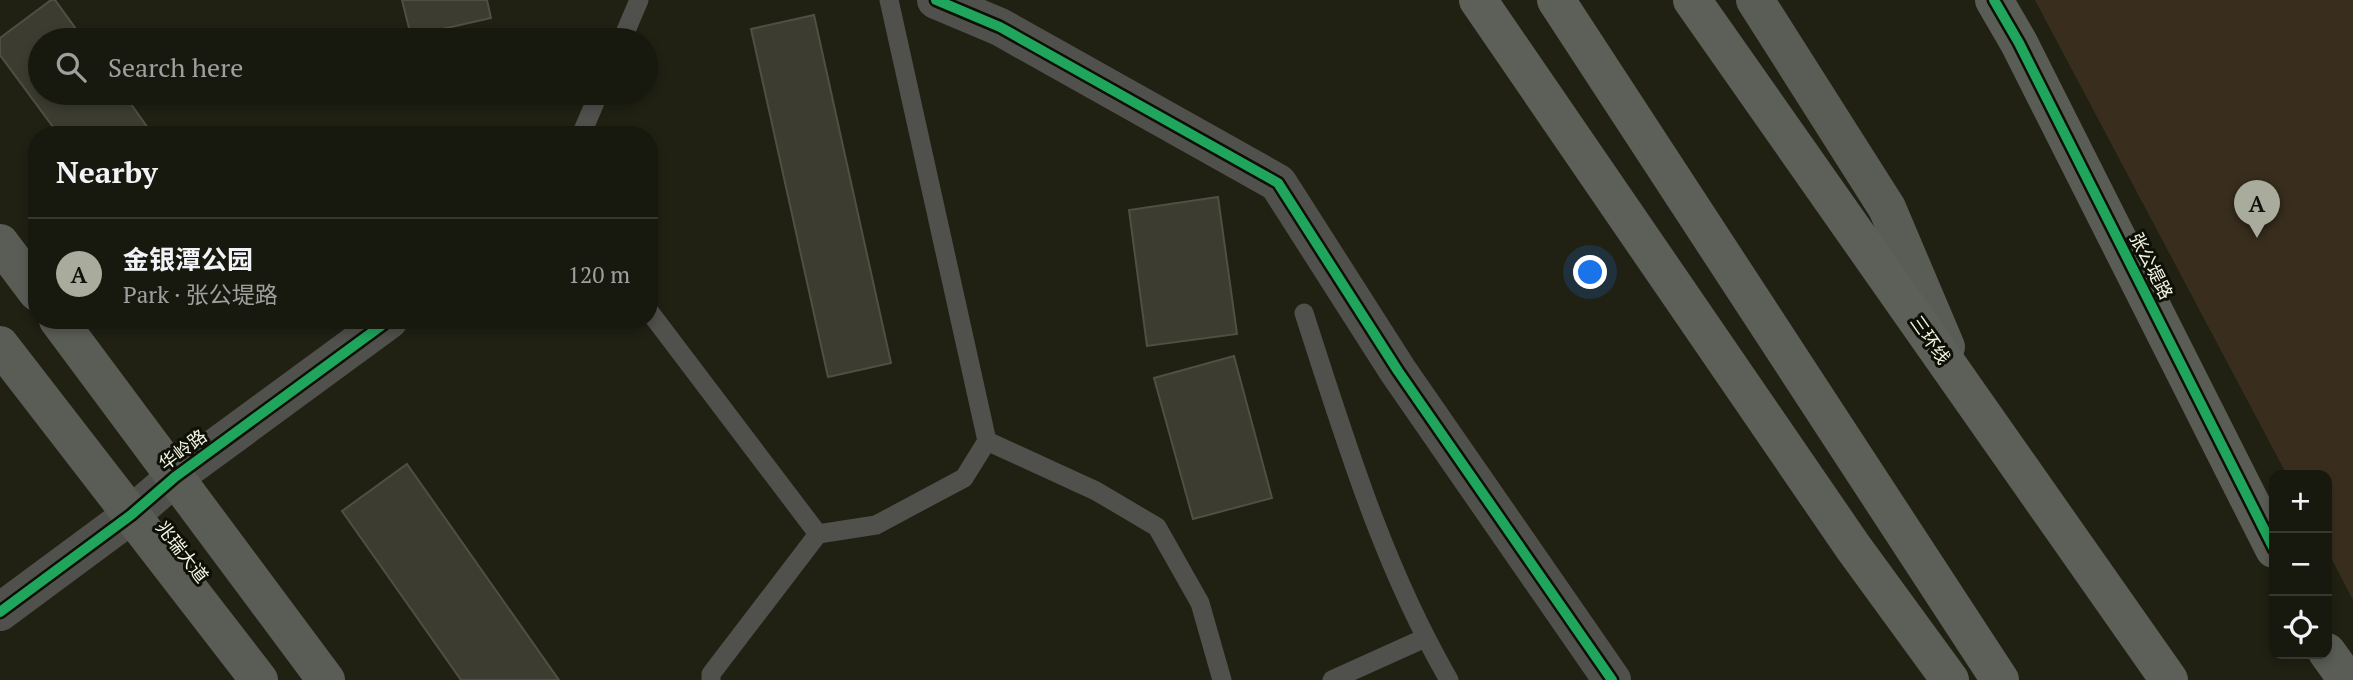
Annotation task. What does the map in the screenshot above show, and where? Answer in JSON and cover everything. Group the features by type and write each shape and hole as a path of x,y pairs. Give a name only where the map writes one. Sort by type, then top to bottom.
{"highway":[{"path":"1466,0 1487,13 1853,548 1950,680"},
{"path":"1556,0 2000,680"},
{"name":"三环线","path":"1692,0 2168,680"}],"street":[{"path":"936,0 1000,27 1278,183 1398,371 1612,680"},
{"path":"1755,0 1887,208 1963,388"},
{"name":"张公堤路","path":"1994,0 2020,43 2269,539"},
{"path":"0,243 28,280"},
{"path":"65,329 326,680"},
{"name":"华岭路","path":"0,612 131,515 175,477 377,329"},
{"name":"兆瑞大道","path":"0,345 259,680"},
{"path":"2332,659 2347,680"}],"lane":[{"path":"627,28 639,0"},
{"path":"711,680 711,674 818,534 876,525 964,478 987,441 889,0"},
{"path":"585,126 594,105"},
{"path":"1304,313 1370,514 1425,638 1449,680"},
{"path":"658,322 818,534"},
{"path":"987,441 1096,491 1157,527 1200,603 1222,680"},
{"path":"1332,680 1425,638"}],"shaded area":[{"path":"2035,0 2353,0 2353,600 2332,560 2332,470 2284,470"}],"building":[{"path":"51,0 55,0 75,28 28,28 28,93 0,55 0,38"},
{"path":"402,0 487,0 491,18 447,28 409,28"},
{"path":"814,15 891,363 828,377 751,29"},
{"path":"37,105 132,105 147,126 52,126"},
{"path":"1218,197 1237,334 1147,346 1129,210"},
{"path":"1234,356 1272,498 1193,519 1154,378"},
{"path":"407,464 559,680 461,680 342,511"}],"cycle path":[{"path":"936,0 1000,27 1278,183 1398,371 1612,680"},
{"path":"1994,0 2019,43 2269,539"},
{"path":"0,612 131,515 175,477 377,329"}],"place":[{"name":"金银潭公园","path":"2257,238"}]}
